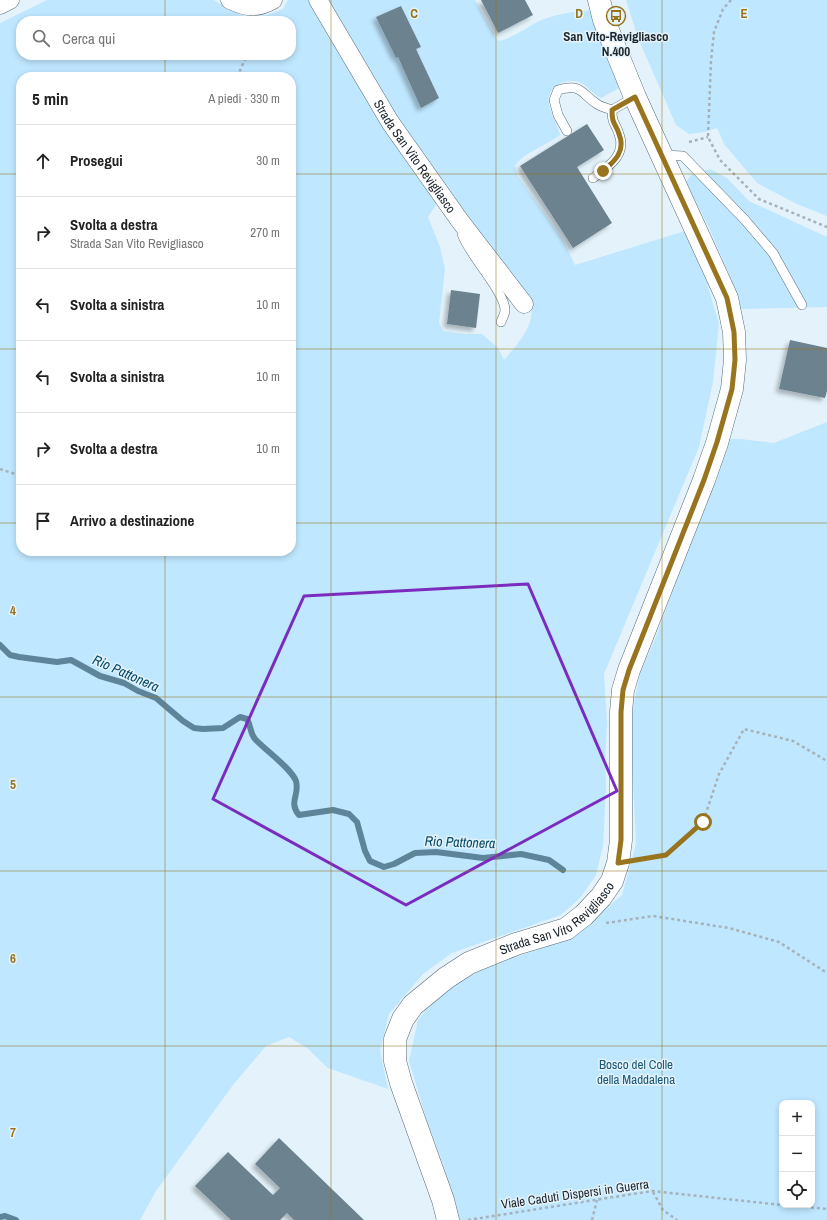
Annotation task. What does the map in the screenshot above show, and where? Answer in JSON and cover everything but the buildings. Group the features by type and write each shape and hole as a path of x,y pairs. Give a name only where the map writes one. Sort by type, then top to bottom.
{"street":[{"path":"0,5 10,0"},
{"path":"230,0 250,7 263,5 273,0"},
{"name":"Strada San Vito Revigliasco","path":"318,0 390,122 460,221 524,304"},
{"name":"Strada San Vito Revigliasco","path":"448,1220 443,1200 401,1083 395,1061 395,1039 403,1019 413,1005 446,978 469,963 516,944 566,929 601,898 612,881 618,863 621,840 621,712 623,690 629,670 704,480 717,442 732,389 735,360 734,332 727,298 635,97 604,20 599,0"}],"lane":[{"path":"566,131 558,115 554,100 558,90 568,86 576,87 597,105 612,110 635,97"},
{"path":"593,178 616,159 622,149 620,134 612,120 612,110"},
{"path":"662,155 683,156 746,220 773,253 802,305"},
{"path":"460,221 462,236 501,297 505,311 501,322"}],"path":[{"path":"730,0 723,9 714,32 711,61 708,137 720,160 759,199 827,227"},
{"path":"239,72 245,60"},
{"path":"0,469 16,474"},
{"path":"618,863 666,855 703,822 719,774 744,729 793,741 827,761"},
{"path":"606,923 653,916 729,928 779,942 827,973"},
{"path":"652,1191 662,1210 677,1220"},
{"name":"Viale Caduti Dispersi in Guerra","path":"466,1220 652,1191 779,1204"},
{"path":"592,1220 597,1200"},
{"path":"815,1208 827,1209"}],"highlighted area":[{"path":"528,584 617,791 406,905 213,799 304,596"}],"green space":[{"path":"47,0 213,0 240,15 246,16 16,16 16,60 296,60 296,16 260,16 283,9 288,0 313,0 436,198 436,205 428,217 440,247 445,269 439,323 443,331 464,334 482,334 498,348 504,360 526,332 529,324 531,307 527,295 508,274 383,102 325,0 475,0 498,41 514,36 537,22 550,17 591,10 597,34 621,87 601,98 595,95 585,85 577,81 563,82 554,88 550,94 549,100 552,114 560,135 519,161 515,166 517,175 562,238 575,265 685,231 706,280 719,324 713,382 699,447 604,674 607,723 605,760 606,787 603,846 596,875 581,897 561,915 452,953 423,974 389,1014 380,1050 388,1089 328,1068 307,1048 289,1037 266,1046 233,1085 156,1191 140,1220 0,1220 0,23"},
{"path":"626,0 827,0 827,216 797,204 757,183 724,144 717,128 689,134 676,125 638,38"},
{"path":"710,169 727,178 749,201 827,237 827,307 741,309 738,295 710,230 686,182 692,174"},
{"name":"Bosco del Colle della Maddalena","path":"827,422 827,1220 459,1220 444,1167 426,1118 409,1061 418,1020 432,1002 452,985 491,965 575,936 622,895 636,844 630,721 640,674 657,634 728,439 774,443"}],"waterway":[{"name":"Rio Pattonera","path":"0,645 10,655 19,657 57,662 71,660 100,676 124,683 138,691 156,698 183,721 194,728 223,728 240,717 247,719 255,739 289,770 296,781 297,790 294,806 299,815 333,810 349,814 357,822 365,851 370,861 384,867 394,864 415,853 436,852 483,858 521,854 549,860 563,870"},
{"path":"0,1217 5,1216 16,1220"}],"place":[{"name":"San Vito-Revigliasco N.400","path":"616,16"}],"route":[{"path":"603,171 616,159 622,149 620,134 612,120 612,110 635,97 727,298 734,332 735,360 732,389 717,442 704,480 629,670 623,690 621,712 621,840 618,863 666,855 703,822"}]}
